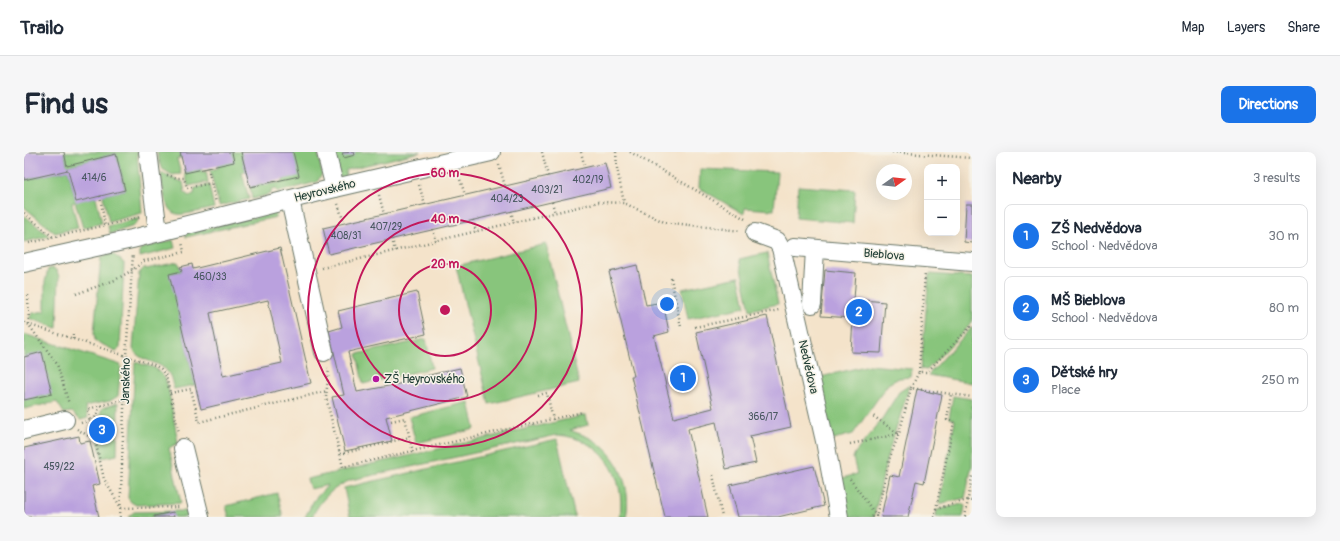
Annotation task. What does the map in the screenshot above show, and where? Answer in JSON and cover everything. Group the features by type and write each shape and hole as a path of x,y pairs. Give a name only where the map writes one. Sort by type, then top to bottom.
{"street":[{"path":"148,152 158,232"},
{"path":"326,152 336,194"},
{"name":"Heyrovského","path":"24,263 290,200 336,194 494,157"},
{"path":"290,200 324,352"},
{"name":"Nedvědova","path":"755,233 777,240 825,441 839,517"},
{"name":"Bieblova","path":"795,247 972,262"},
{"path":"812,304 815,249"},
{"path":"24,430 72,417"},
{"path":"183,448 200,517"}],"path":[{"path":"542,152 548,176"},
{"path":"581,152 585,168"},
{"path":"616,152 617,168 624,203"},
{"path":"317,266 322,268 599,202 624,203 664,222 755,233 754,224 630,152"},
{"path":"892,152 972,158"},
{"path":"494,157 505,186"},
{"path":"162,171 171,177 184,178 187,188 212,183 209,172"},
{"path":"458,172 465,195"},
{"path":"418,181 424,205"},
{"path":"378,190 384,214"},
{"path":"336,194 344,223"},
{"path":"100,196 106,225"},
{"path":"552,202 555,213"},
{"path":"511,211 514,223"},
{"path":"24,213 53,237"},
{"path":"24,245 143,216"},
{"path":"473,220 476,232"},
{"path":"433,229 436,241"},
{"path":"76,294 115,280 131,271 144,261 184,252 181,236"},
{"path":"392,239 395,251"},
{"name":"Janského","path":"120,517 126,356 131,271 134,248"},
{"path":"876,516 890,457 899,434 911,388 919,372 926,271"},
{"path":"671,278 681,327"},
{"path":"28,295 29,325 57,364 72,417 81,433 96,440"},
{"path":"695,327 794,307"},
{"path":"24,323 154,364 161,369 166,376 183,448"},
{"path":"919,372 927,372 972,325"},
{"path":"74,334 74,339"},
{"path":"324,352 329,365 326,397 343,467 583,412"},
{"path":"911,388 972,397"},
{"path":"170,393 191,389 199,422 327,391"},
{"path":"538,395 547,393 553,420"},
{"path":"934,517 954,422 947,420 951,394"},
{"path":"125,399 88,409 104,479 121,508 182,507"},
{"path":"92,426 100,406"},
{"path":"873,416 899,434"},
{"path":"72,417 83,422 90,420"},
{"path":"391,422 405,418 413,452"},
{"path":"850,444 899,434"},
{"path":"340,454 410,437"},
{"path":"713,475 722,517"},
{"path":"848,476 876,516"},
{"path":"965,517 972,476"},
{"path":"936,509 967,500 972,501"},
{"path":"871,517 876,516"}],"green space":[{"path":"64,152 137,152 142,213 109,222 103,195 125,190 116,154 67,166"},
{"path":"157,152 180,152 181,158 177,159 181,174 172,175 161,168"},
{"path":"232,152 241,152 246,171 242,173 249,199 219,206 210,170 218,168 218,165"},
{"path":"293,152 318,152 322,174 317,182 278,192 276,189 271,190 271,194 252,199 250,187 283,182"},
{"path":"330,152 420,152 346,170 345,180 340,177"},
{"path":"201,169 202,172 206,171 208,182 188,186 185,173"},
{"path":"700,169 777,172 774,210 745,208 744,214 699,188"},
{"path":"68,170 76,201 96,197 102,223 83,228 75,202 72,203 78,228 55,233 24,207 24,180"},
{"path":"162,173 183,182 185,193 189,196 194,194 195,188 209,185 214,208 189,213 174,213 166,202 161,176"},
{"path":"798,186 855,190 853,223 796,218"},
{"path":"275,213 276,217 186,237 185,233"},
{"path":"24,215 49,236 24,242"},
{"path":"140,218 134,226 110,234 108,226"},
{"path":"173,240 175,248 140,257 140,249"},
{"path":"546,244 579,383 489,404 456,266"},
{"path":"767,253 778,304 750,310 739,259"},
{"path":"113,254 124,263 120,348 116,351 95,341 94,333 101,257"},
{"path":"178,262 182,271 170,274 195,385 174,389 166,369 140,357 133,349 139,273 145,267 146,269"},
{"path":"53,268 57,271 59,277 57,328 29,318 33,313 45,311 45,282 48,269"},
{"path":"930,274 972,277 972,323 927,370 921,369"},
{"path":"739,277 745,307 688,319 682,289"},
{"path":"972,327 972,383 928,375"},
{"path":"24,334 121,365 118,396 110,401 85,406 88,418 80,420 72,412 64,413 57,402 24,409 24,400 51,394 42,353 24,357"},
{"path":"426,339 432,368 363,384 357,354"},
{"path":"135,362 155,368 165,378 178,443 169,448 181,503 136,505 128,498"},
{"path":"869,365 912,369 911,377 899,378 888,384 853,434 830,440 817,378"},
{"path":"910,385 887,457 874,517 847,517 839,479 857,474 853,458 855,453 880,422 899,392"},
{"path":"953,396 972,399 972,465 965,498 939,504 955,420 949,418"},
{"path":"469,402 475,429 416,443 409,417"},
{"path":"118,403 117,455 102,458 95,430 102,408"},
{"path":"586,415 588,425 570,430 595,441 606,450 618,466 626,486 626,517 620,517 621,501 619,486 607,461 598,451 586,443 573,438 557,435 351,480 333,490 319,505 312,517 305,517 314,500 328,485 310,489 307,479"},
{"path":"557,439 575,517 350,517 344,488"},
{"path":"277,493 283,517 229,517 226,506"},
{"path":"962,504 965,506 963,517 936,517 937,510"},
{"path":"185,511 190,517 174,517 172,512 152,517 128,517 134,512"}],"building":[{"path":"64,152 67,166 116,154 125,190 76,202 68,170 24,180 24,153"},
{"path":"180,152 232,152 234,162 185,173"},
{"path":"241,152 293,152 299,176 250,187"},
{"path":"354,152 355,155 344,158 342,153"},
{"path":"605,163 611,188 329,254 323,228"},
{"path":"966,204 972,204 972,243 964,242"},
{"path":"280,248 311,383 201,409 169,274 182,271 180,267 192,264 193,269","holes":["268,300 282,363 223,376 210,313"]},
{"path":"637,265 646,305 663,302 669,332 654,336 674,418 713,408 696,332 767,316 791,427 750,436 756,463 726,469 716,422 688,429 708,517 665,517 631,376 634,376 609,272"},
{"path":"825,270 856,273 854,299 885,302 881,353 851,352 853,318 821,316"},
{"path":"417,292 426,334 348,352 357,392 404,383 403,381 460,368 467,397 386,417 392,441 345,451 332,397 344,395 329,331 342,327 338,311"},
{"path":"42,352 52,394 24,400 24,357"},
{"path":"917,389 942,395 924,483 916,481 908,517 881,517 890,475 899,477"},
{"path":"79,436 80,443 90,441 100,484 92,486 99,517 24,517 24,448"},
{"path":"814,466 824,506 778,517 738,517 730,485"},
{"path":"173,512 174,517 154,517 154,516"}],"place":[{"name":"MŠ Bieblova","path":"859,312"},
{"name":"ZŠ Nedvědova","path":"683,378"},
{"name":"ZŠ Heyrovského","path":"376,379"},
{"name":"Dětské hry","path":"102,430"}]}
